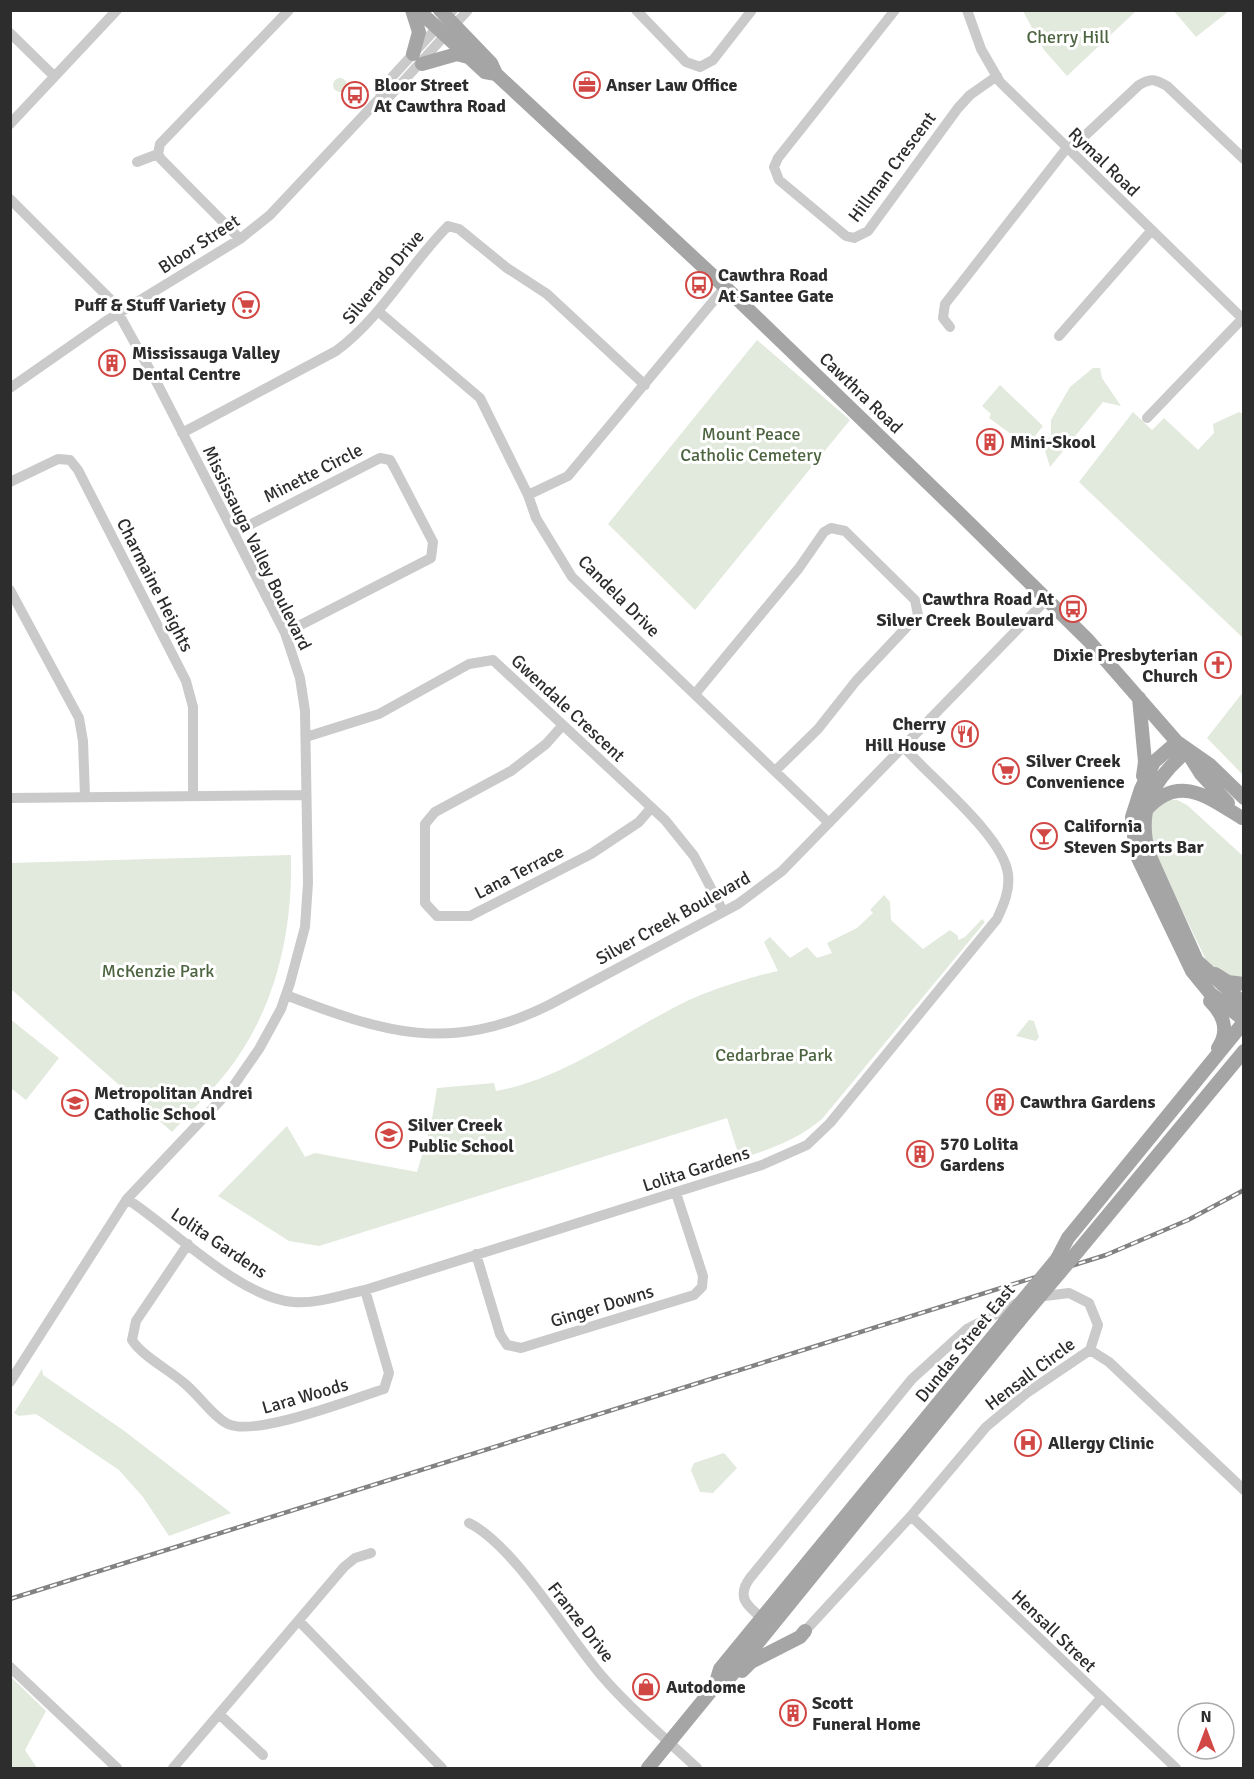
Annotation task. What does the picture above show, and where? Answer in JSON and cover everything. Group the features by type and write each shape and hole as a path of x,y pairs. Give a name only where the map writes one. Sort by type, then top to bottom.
{"main road":[{"path":"412,10 419,32 417,59 457,54 469,57"},
{"name":"Cawthra Road","path":"418,10 447,22 491,63 496,74 725,287 1088,640 1182,747 1201,774 1243,819"},
{"name":"Cawthra Road","path":"447,22 469,57 485,72 496,74"},
{"path":"1139,698 1145,762 1141,789"},
{"path":"1182,747 1154,762 1141,789 1132,817 1136,854 1202,975 1244,1021"},
{"path":"1182,747 1150,791 1145,812 1144,838 1202,975 1244,1004"},
{"name":"Cawthra Road","path":"1182,747 1210,765 1244,798"},
{"path":"1145,812 1157,798 1176,790 1203,794 1243,819"},
{"path":"1202,975 1244,984"},
{"path":"1199,1077 1221,1043 1224,1030 1219,1011 1197,990 1202,975"},
{"name":"Dundas Street East","path":"715,1686 720,1669 1057,1259 1068,1238 1244,1021"},
{"name":"Dundas Street East","path":"648,1768 715,1686 730,1677 1019,1322 1244,1051"},
{"path":"778,1617 780,1629 786,1634 805,1631"},
{"path":"730,1677 738,1676 751,1662 794,1641 805,1631"}],"street":[{"path":"10,124 117,10"},
{"path":"137,162 158,154 165,138 290,10"},
{"name":"Bloor Street","path":"10,387 118,314 240,238 270,215 380,98 390,96 447,22 468,10"},
{"path":"636,10 686,62 694,67 700,67 713,60 752,10"},
{"name":"Hillman Crescent","path":"895,10 778,158 774,167 779,180 846,236 854,238 868,231 958,108 970,95 997,76"},
{"name":"Rymal Road","path":"967,10 981,49 997,76 1066,149 1243,319"},
{"path":"10,33 54,76"},
{"path":"950,327 943,318 945,304 1066,149 1076,144 1139,85 1149,79 1156,79 1167,86 1244,159"},
{"path":"158,154 240,238"},
{"name":"Mississauga Valley Boulevard","path":"10,199 93,280 118,314 285,633 300,678 306,736 308,883 305,927 286,995 271,1029 232,1088 127,1199 12,1376"},
{"name":"Silverado Drive","path":"182,433 336,351 379,312 448,226 459,229 507,268 547,294 645,385"},
{"path":"1059,336 1151,231"},
{"path":"528,495 568,476 725,287"},
{"name":"Candela Drive","path":"379,312 480,398 528,495 536,518 572,577 829,823"},
{"path":"1147,418 1243,319"},
{"name":"Minette Circle","path":"234,533 380,458 390,460 394,466 433,542 431,558 285,633"},
{"name":"Charmaine Heights","path":"10,482 58,459 70,459 78,470 186,681 193,707 193,796"},
{"path":"695,694 799,568 824,532 831,528 845,531 915,600 918,615 856,681 818,729 775,771"},
{"path":"10,590 79,718 83,741 85,796"},
{"name":"Silver Creek Boulevard","path":"286,995 392,1030 437,1035 484,1031 540,1010 738,904 782,871 1046,600"},
{"name":"Gwendale Crescent","path":"306,736 380,714 481,660 493,660 664,820 694,856 723,911"},
{"name":"Lana Terrace","path":"562,726 546,744 511,771 435,812 425,824 425,903 437,916 470,916 591,854 639,822 651,808"},
{"name":"Lolita Gardens","path":"127,1199 243,1284 269,1296 292,1302 322,1300 365,1290 676,1193 762,1165 807,1145 830,1123 997,918 1007,896 1008,874 998,847 903,746"},
{"path":"10,798 306,795"},
{"name":"Ginger Downs","path":"476,1254 500,1334 507,1345 521,1348 694,1295 702,1287 703,1276 676,1193"},
{"name":"Lara Woods","path":"188,1244 136,1320 132,1340 138,1351 156,1360 191,1388 227,1424 246,1428 267,1425 384,1389 389,1373 365,1290"},
{"name":"Hensall Circle","path":"762,1618 743,1599 746,1583 912,1379 967,1329 1028,1298 1069,1293 1086,1300 1096,1316 1098,1330 1090,1350 1004,1412 968,1448 911,1516 805,1631"},
{"path":"1090,1350 1109,1362 1244,1490"},
{"name":"Hensall Street","path":"911,1516 1176,1768"},
{"name":"Franze Drive","path":"469,1523 480,1528 512,1560 602,1676 697,1768"},
{"path":"173,1768 344,1567 355,1558 371,1553"},
{"path":"298,1621 442,1768"},
{"path":"10,1667 117,1768"},
{"path":"1040,1768 1101,1698"},
{"path":"219,1714 263,1755"}],"green space":[{"name":"Cherry Hill","path":"1023,11 1136,11 1067,76 1044,50"},
{"path":"1174,11 1229,11 1196,37"},
{"path":"337,78 343,78 347,85 343,92 337,92 333,88 333,82"},
{"name":"Mount Peace Catholic Cemetery","path":"757,340 850,420 695,610 608,524"},
{"path":"1093,368 1100,368 1102,378 1121,406 1103,402 1050,467 1043,444 1051,436 1051,420 1070,387"},
{"path":"1000,385 1043,426 1027,446 989,418 991,414 982,406"},
{"path":"1133,412 1152,430 1164,418 1198,450 1214,433 1213,424 1239,412 1243,414 1243,638 1079,482"},
{"path":"1243,692 1243,775 1207,738"},
{"path":"1166,800 1177,800 1187,805 1243,856 1243,980 1217,972 1207,962 1153,850 1149,836 1151,814"},
{"name":"McKenzie Park","path":"291,855 291,886 283,948 276,977 265,1006 236,1060 172,1132 11,989 11,863"},
{"name":"Cedarbrae Park","path":"884,895 890,902 891,920 923,949 950,930 958,936 958,940 965,937 982,919 985,922 822,1119 803,1133 783,1143 740,1159 727,1118 319,1246 289,1241 218,1196 287,1126 305,1157 315,1153 417,1172 431,1125 437,1088 494,1083 496,1091 521,1085 570,1065 695,997 778,971 764,942 770,937 790,958 807,947 817,958 832,953 827,943 857,928 873,913 870,910"},
{"path":"10,1019 59,1058 26,1100 11,1088"},
{"path":"1029,1020 1034,1021 1039,1037 1036,1041 1016,1036"},
{"path":"42,1369 43,1375 123,1430 231,1513 169,1536 143,1497 119,1470 36,1414 19,1416 14,1413"},
{"path":"724,1453 737,1468 713,1493 700,1492 691,1470 694,1463"},
{"path":"10,1676 46,1711 25,1750 37,1768 11,1768"}],"railway":[{"path":"10,1599 1106,1255 1188,1220 1244,1190"}],"place":[{"name":"Anser Law Office","path":"587,85"},
{"name":"Bloor Street At Cawthra Road","path":"355,95"},
{"name":"Cawthra Road At Santee Gate","path":"699,285"},
{"name":"Puff & Stuff Variety","path":"246,305"},
{"name":"Mississauga Valley Dental Centre","path":"112,363"},
{"name":"Mini-Skool","path":"990,442"},
{"name":"Cawthra Road At Silver Creek Boulevard","path":"1073,609"},
{"name":"Dixie Presbyterian Church","path":"1218,665"},
{"name":"Cherry Hill House","path":"965,734"},
{"name":"Silver Creek Convenience","path":"1006,771"},
{"name":"California Steven Sports Bar","path":"1044,836"},
{"name":"Cawthra Gardens","path":"1000,1102"},
{"name":"Metropolitan Andrei Catholic School","path":"75,1103"},
{"name":"Silver Creek Public School","path":"389,1135"},
{"name":"570 Lolita Gardens","path":"920,1154"},
{"name":"Allergy Clinic","path":"1028,1443"},
{"name":"Autodome","path":"646,1687"},
{"name":"Scott Funeral Home","path":"793,1713"}]}
